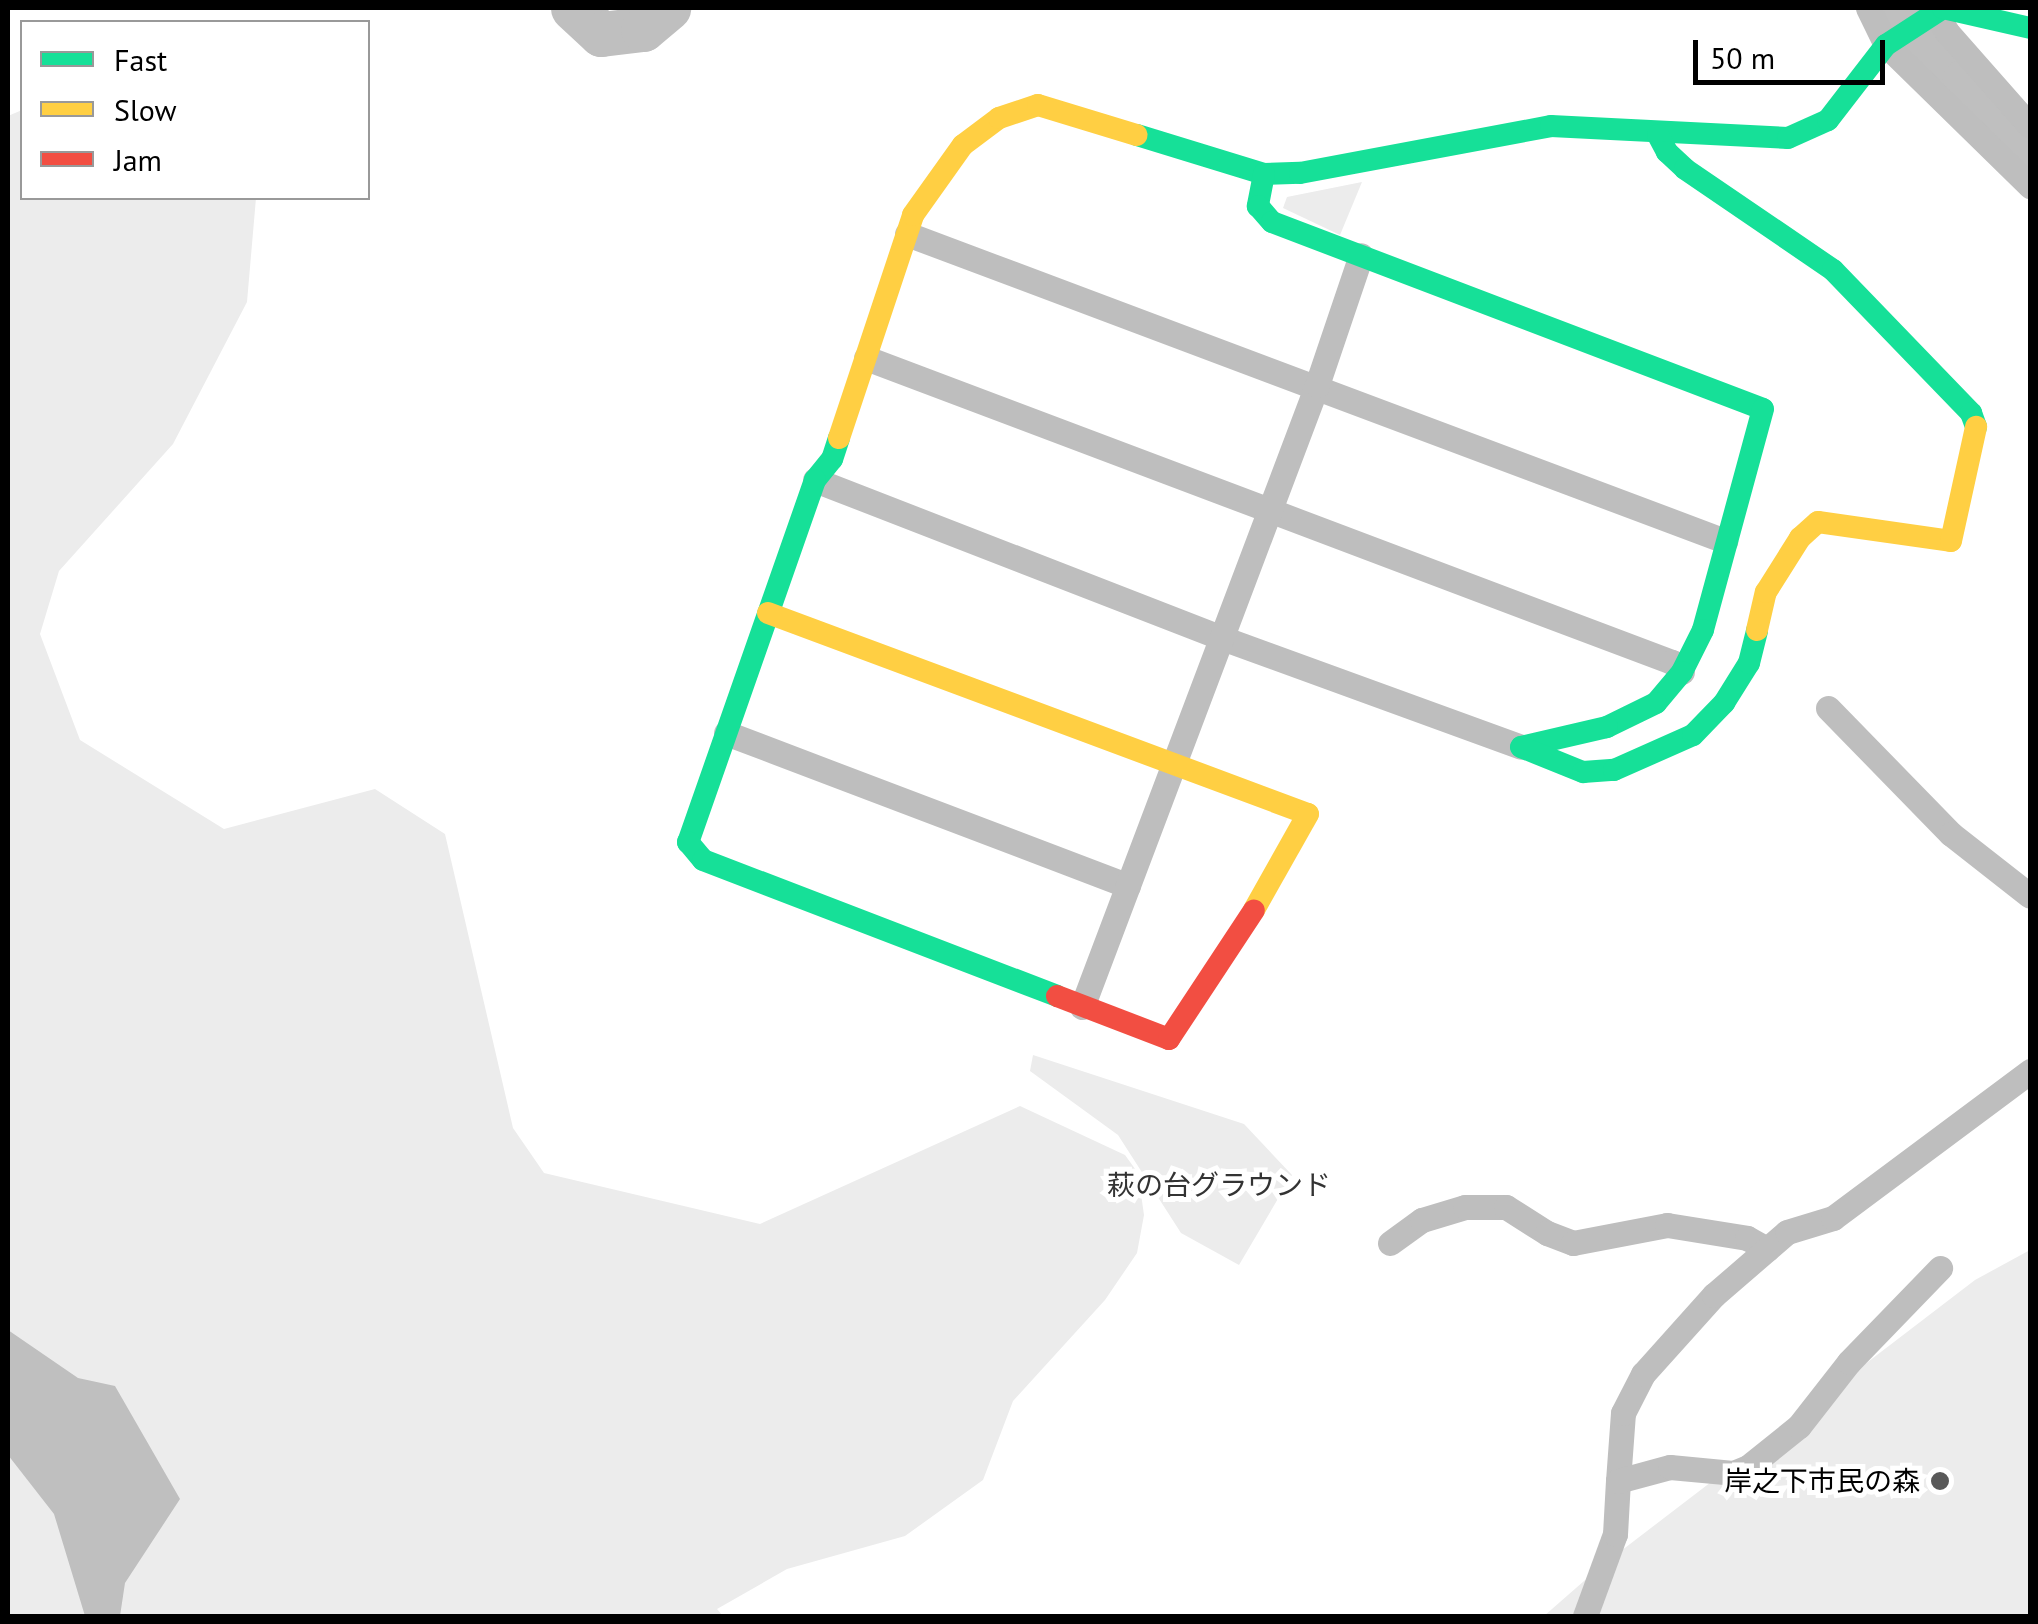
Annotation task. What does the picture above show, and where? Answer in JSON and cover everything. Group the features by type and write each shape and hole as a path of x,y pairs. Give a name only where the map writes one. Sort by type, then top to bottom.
{"street":[{"path":"1868,8 1891,42 2030,186"},
{"path":"768,613 1308,814 1302,834 1169,1039 703,860 688,842 768,613 815,480 832,459 913,215 963,145 999,118 1038,105 1264,174 1300,173 1551,126 1658,135 1788,138 1828,120 1891,42 1931,13 1962,10 2030,28"},
{"path":"1931,13 2030,126"},
{"path":"815,480 1222,638 1584,772 1614,770 1693,735 1724,703 1749,662 1766,592 1800,538 1818,522 1951,541 1977,430 1970,413 1833,270 1685,169 1667,152 1658,135"},
{"path":"1264,174 1258,206 1272,222 1762,409 1703,630 1682,672 1656,704 1607,727 1521,747"},
{"path":"907,234 1725,541"},
{"path":"1082,1007 1317,385 1361,255"},
{"path":"866,358 1672,662 1682,672"},
{"path":"1828,708 1951,834 2030,896"},
{"path":"726,733 1128,886"},
{"path":"1585,1616 1615,1534 1622,1414 1642,1374 1714,1295 1766,1248 1787,1232 1832,1218 2030,1071"},
{"path":"1390,1242 1422,1220 1465,1207 1506,1207 1547,1234 1573,1244 1667,1226 1747,1238 1766,1248"},
{"path":"1618,1481 1670,1467 1733,1474 1748,1467 1798,1426 1849,1362 1940,1268"}],"green space":[{"path":"20,111 20,200 256,200 247,302 173,444 59,571 40,634 80,740 224,829 375,789 445,834 513,1128 544,1173 760,1224 1020,1106 1125,1155 1138,1173 1144,1215 1137,1253 1105,1300 1013,1401 983,1480 905,1536 787,1569 717,1609 723,1616 8,1616 8,116"},
{"path":"1362,182 1340,235 1283,208 1287,197"},
{"name":"萩の台グラウンド","path":"1033,1055 1244,1124 1292,1175 1239,1265 1181,1233 1118,1135 1030,1071"},
{"path":"2030,1250 2030,1616 1544,1616 1600,1567 1975,1280"}],"shaded area":[{"path":"8,1330 78,1378 115,1386 180,1499 125,1583 120,1616 85,1616 54,1514 8,1455"}],"waterway":[{"path":"573,8 601,34 643,29 668,8"},
{"path":"1900,8 1921,48 1964,81 2030,155"}],"traffic: fast":[{"path":"1137,135 1264,174 1300,173 1551,126 1788,138 1828,120 1886,45 1943,8 2030,28"},
{"path":"1658,135 1667,152 1685,169 1833,270 1971,413 1976,427"},
{"path":"1264,174 1258,206 1272,222 1763,409 1703,630 1682,672 1656,703 1607,727 1521,747 1583,772 1614,770 1693,735 1724,703 1749,663 1757,630"},
{"path":"839,438 832,459 815,480 688,842 703,860 1057,996"}],"traffic: slow":[{"path":"839,438 913,215 963,145 999,118 1038,105 1137,135"},
{"path":"1757,630 1766,592 1800,538 1818,522 1951,541 1976,427"},
{"path":"768,613 1308,814 1254,910"}],"traffic: jam":[{"path":"1057,996 1169,1039 1254,910"}],"place":[{"name":"岸之下市民の森","path":"1940,1481"}]}
